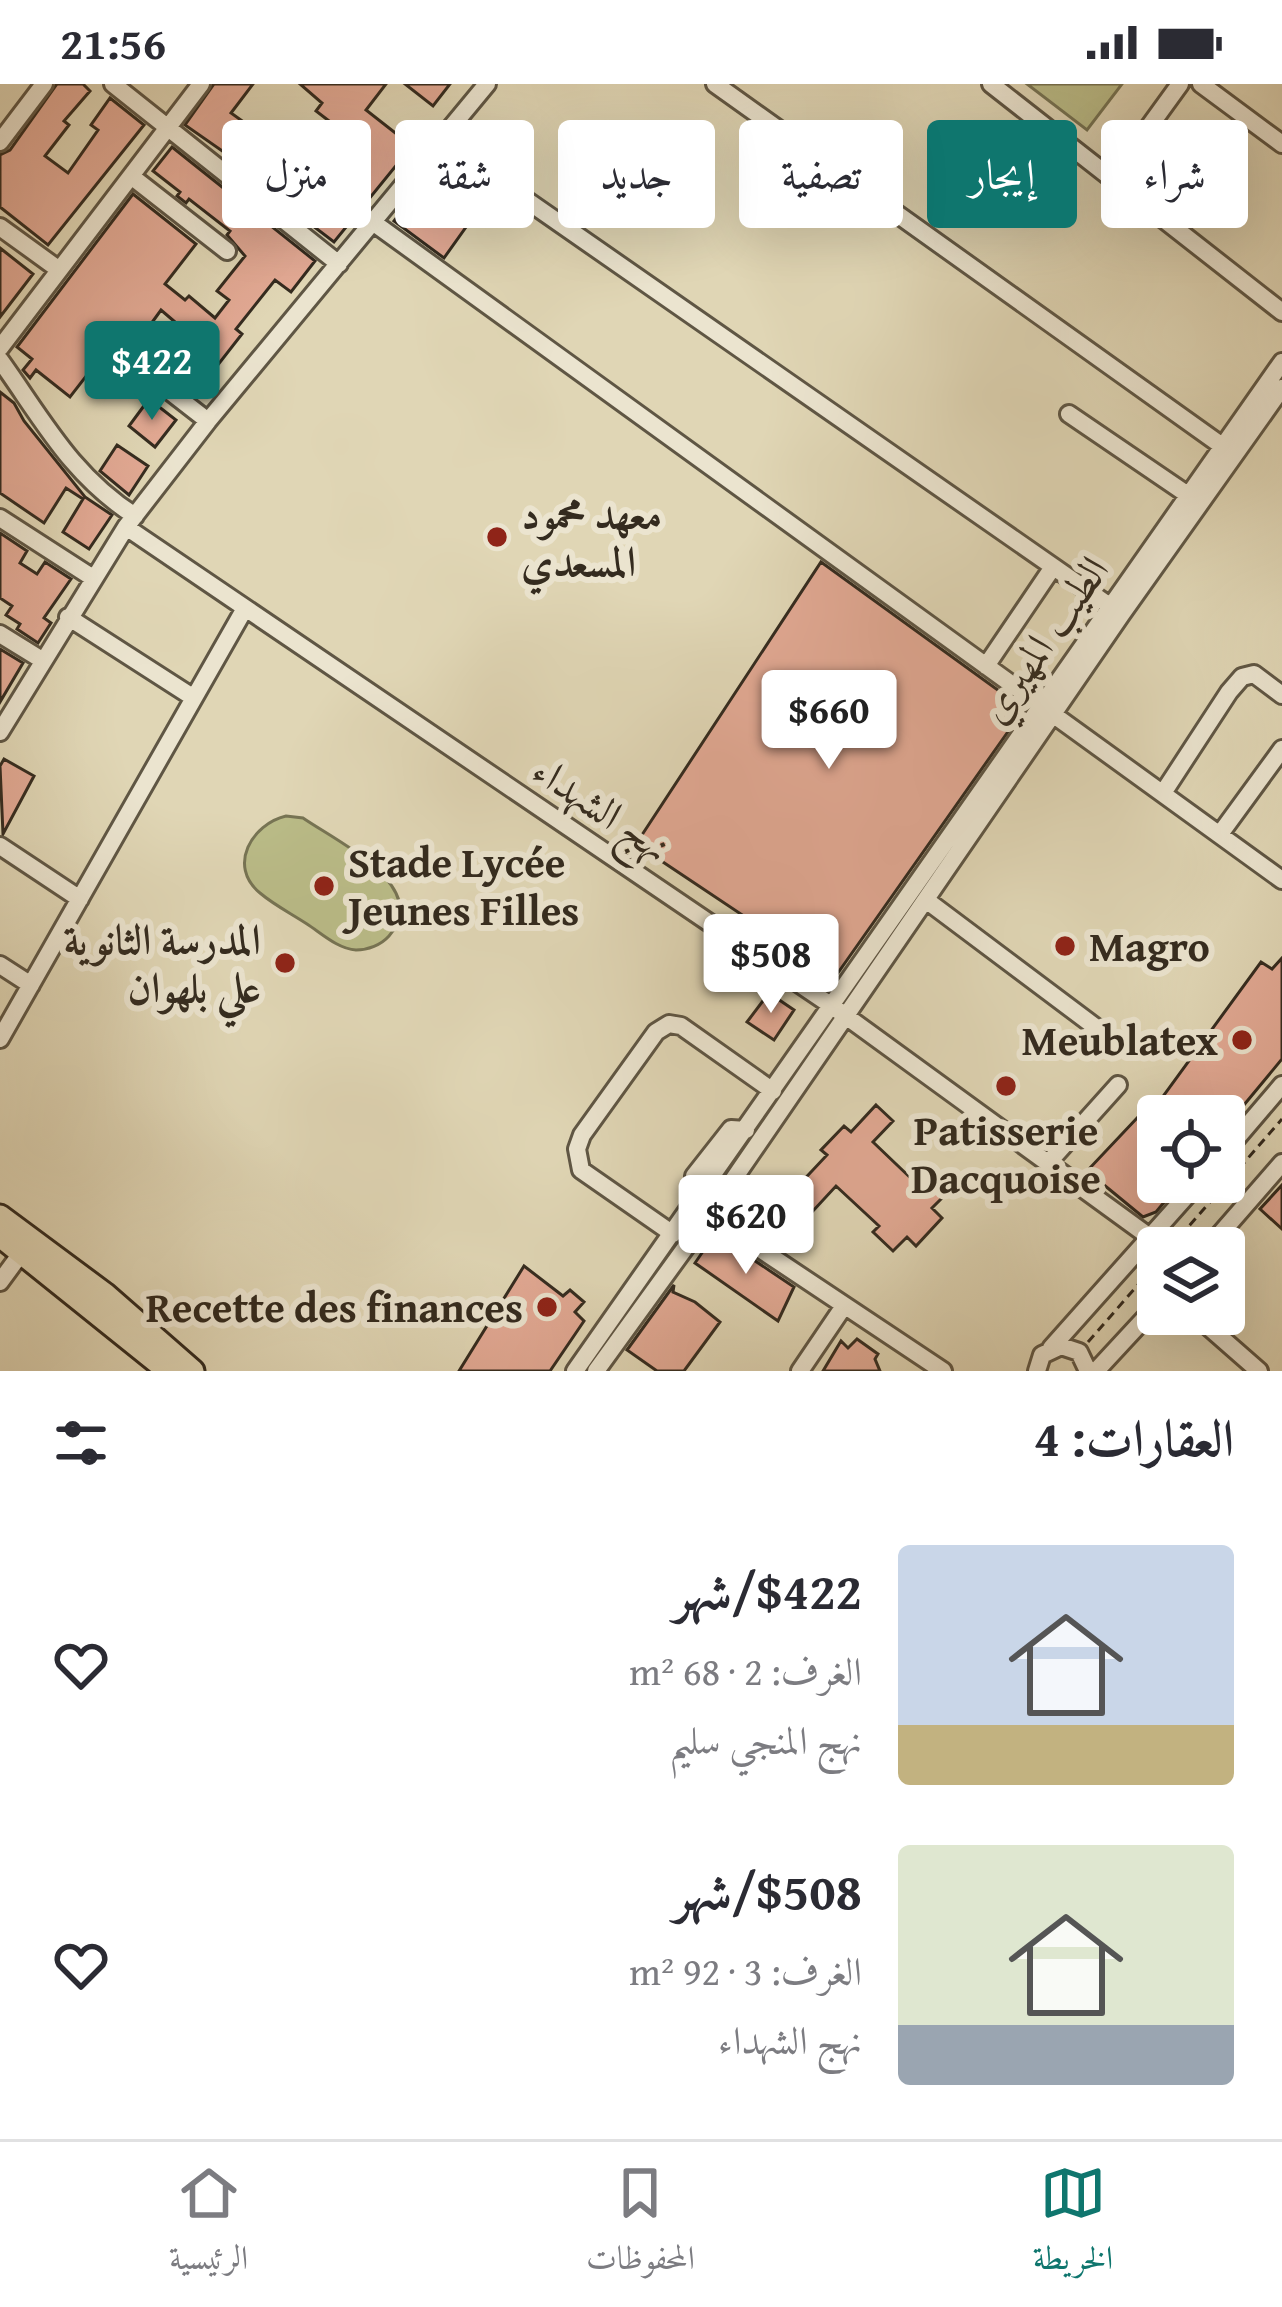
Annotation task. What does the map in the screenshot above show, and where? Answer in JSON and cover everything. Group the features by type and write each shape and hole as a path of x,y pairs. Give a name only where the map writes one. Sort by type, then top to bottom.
{"main road":[{"path":"0,1216 105,1294 159,1363"},
{"path":"0,1236 159,1363 193,1371"}],"street":[{"path":"0,142 44,84"},
{"path":"113,84 339,264"},
{"path":"0,348 201,84"},
{"path":"457,120 487,84"},
{"path":"715,84 1229,451"},
{"path":"991,84 1101,169"},
{"path":"1154,120 1180,84"},
{"path":"1202,84 1282,144"},
{"path":"130,176 227,251"},
{"path":"0,732 131,522 208,421 395,197"},
{"path":"534,205 1115,610"},
{"path":"374,223 1282,880"},
{"path":"0,227 58,269"},
{"path":"1175,228 1282,312"},
{"path":"163,348 145,372 208,421"},
{"name":"نهج الشهداء","path":"0,360 56,443 100,494 244,610 839,1011 1137,1228"},
{"name":"الطيب المهيري","path":"1115,610 1188,495 1229,451 1282,362"},
{"path":"596,1371 709,1215 839,1011 926,900 1115,610 1229,451 1282,388"},
{"path":"1069,414 1188,495"},
{"path":"0,518 93,578"},
{"path":"986,665 1053,567"},
{"path":"0,1039 244,610"},
{"path":"68,617 194,698"},
{"path":"0,634 42,660"},
{"path":"1163,794 1242,677 1254,674 1282,695"},
{"name":"الطيب المهيري","path":"575,1371 773,1091 839,1011 1047,710"},
{"path":"1220,834 1282,749"},
{"path":"0,846 80,898"},
{"path":"926,900 1118,1044"},
{"path":"0,965 31,986"},
{"path":"673,1234 581,1170 582,1135 656,1032 669,1024 681,1026 773,1091"},
{"path":"1048,1163 1118,1085"},
{"path":"1245,1128 1282,1085"},
{"path":"1226,1227 1282,1163"},
{"path":"1160,1227 1181,1203"},
{"path":"709,1215 943,1371"},
{"path":"0,1282 22,1252"},
{"path":"1035,1368 1137,1253"},
{"path":"800,1371 844,1306"},
{"path":"1051,1348 1071,1347 1092,1371 1137,1325"},
{"path":"1218,1335 1258,1371"}],"path":[{"path":"1188,1227 1282,1119"},
{"path":"1079,1352 1137,1286"}],"green space":[{"path":"1027,84 1122,84 1087,130"},
{"name":"Stade Lycée Jeunes Filles","path":"286,816 303,818 337,839 390,883 399,900 399,918 386,939 365,949 343,947 271,902 250,882 245,871 248,847 263,828"}],"building":[{"path":"57,84 83,84 90,91 64,121 69,125 45,156 68,173 98,130 91,125 110,98 144,125 48,245 0,207 0,155 10,150"},
{"path":"214,84 253,84 231,113 241,120 222,120 222,151 185,125"},
{"path":"300,84 386,84 366,110 395,133 395,167 371,196 371,120 328,120 316,111 322,103"},
{"path":"405,84 450,84 433,106"},
{"path":"172,147 222,187 222,225 189,199 186,203 177,196 180,192 153,171"},
{"path":"133,194 196,244 165,284 215,318 229,300 217,291 245,256 227,235 226,228 274,228 315,261 291,292 275,280 236,329 242,334 196,393 176,378 202,345 161,310 121,352 111,344 70,397 36,370 30,378 23,370 32,359 17,347"},
{"path":"316,228 345,228 334,242"},
{"path":"403,228 465,228 444,258"},
{"path":"0,248 33,274 0,317"},
{"path":"0,392 14,403 85,497 112,515 89,549 63,532 83,499 66,488 44,523 0,493"},
{"path":"149,399 176,420 155,447 129,426"},
{"path":"117,445 148,466 129,495 100,471"},
{"path":"0,533 27,551 20,563 37,574 45,562 71,579 44,618 51,623 38,643 17,629 20,624 6,615 12,606 0,598"},
{"path":"821,562 1024,709 835,977 636,844"},
{"path":"0,649 23,663 0,702"},
{"path":"4,759 34,776 3,834 0,766"},
{"name":"Meublatex","path":"1282,958 1282,1059 1245,1104 1245,1095 1164,1095 1261,962 1272,969"},
{"path":"769,993 794,1010 774,1040 747,1022"},
{"path":"876,1105 893,1121 873,1142 919,1186 927,1178 945,1195 932,1208 942,1218 916,1246 907,1237 893,1251 873,1232 879,1226 836,1186 788,1238 767,1219 827,1155 821,1150 844,1126 851,1132"},
{"name":"Meublatex","path":"1137,1118 1137,1203 1164,1203 1143,1217 1087,1171"},
{"path":"1282,1185 1282,1229 1260,1209"},
{"path":"715,1234 794,1287 778,1321 695,1263"},
{"path":"524,1266 563,1296 570,1290 584,1302 575,1312 584,1321 550,1371 459,1371"},
{"path":"674,1285 673,1292 720,1322 684,1371 657,1371 627,1350"},
{"path":"857,1339 878,1354 880,1371 823,1371 841,1341 848,1348"}],"place":[{"name":"معهد محمود المسعدي","path":"497,537"},
{"name":"Stade Lycée Jeunes Filles","path":"324,886"},
{"name":"Magro","path":"1065,946"},
{"name":"المدرسة الثانوية علي بلهوان","path":"285,963"},
{"name":"Meublatex","path":"1242,1040"},
{"name":"Patisserie Dacquoise","path":"1006,1086"},
{"name":"Recette des finances","path":"547,1307"}]}
